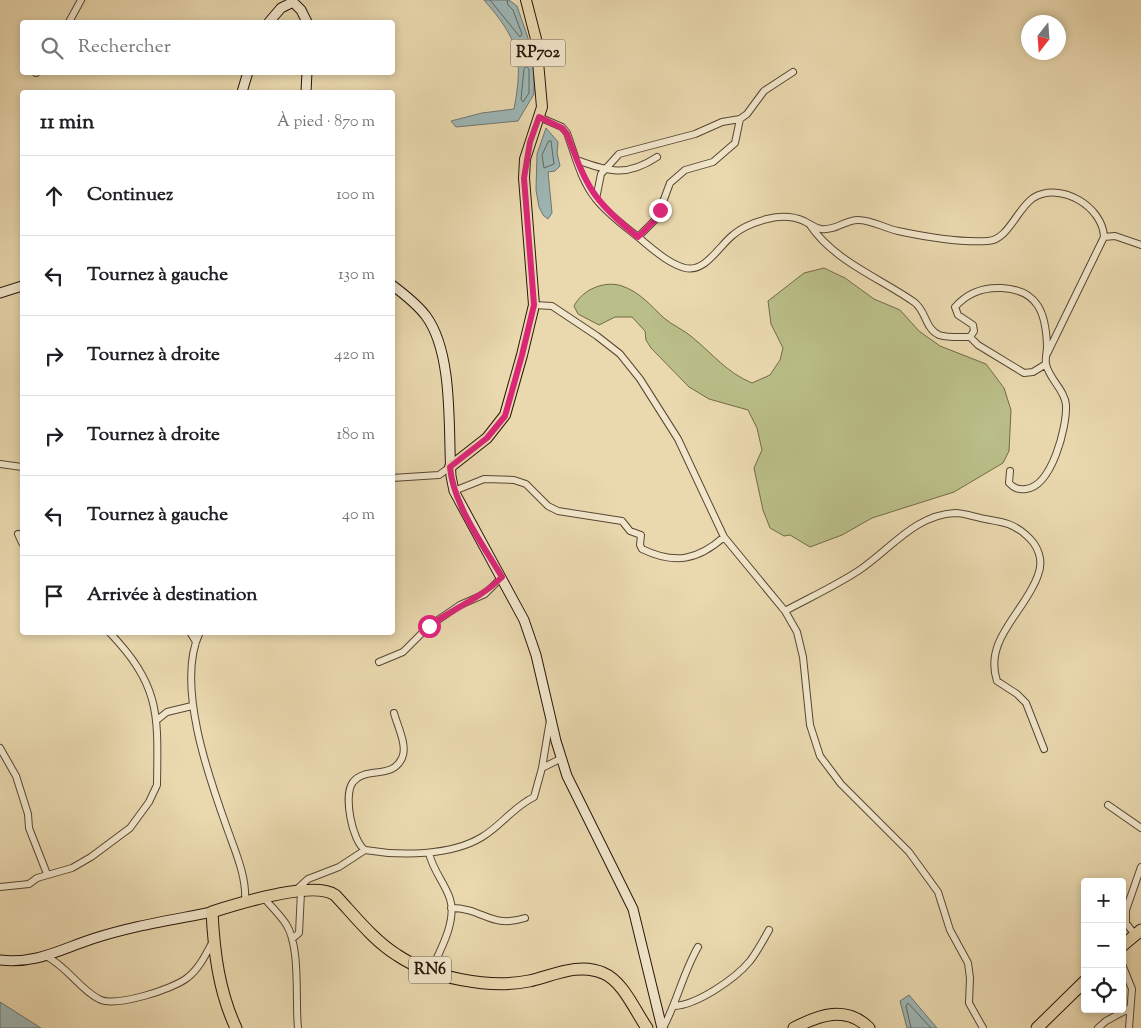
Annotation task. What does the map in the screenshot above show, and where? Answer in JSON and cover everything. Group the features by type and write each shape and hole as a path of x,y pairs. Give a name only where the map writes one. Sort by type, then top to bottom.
{"highway":[{"name":"RN6","path":"212,912 245,902 297,892 332,892 378,940 396,955 431,970 490,985 527,981 574,969 597,970 614,980 648,1028"},
{"path":"212,912 213,940 224,1000 236,1028"},
{"path":"1126,943 1138,933"},
{"path":"1036,1028 1081,985"},
{"path":"794,1028 814,1018 834,1013 854,1018 869,1028"}],"main road":[{"name":"RP702","path":"450,467 487,438 505,416 534,305 524,178 528,151 542,107 541,72 536,39 526,0"},
{"path":"271,20 281,8 293,1 301,10 306,20"},
{"path":"243,90 247,75"},
{"path":"306,90 307,75"},
{"path":"0,293 20,287"},
{"path":"395,288 426,317 437,340 446,378 450,467 454,491 502,577 530,636 560,759 633,909 662,1028"},
{"path":"0,960 30,961 92,939 138,926 212,912"}],"street":[{"path":"70,20 80,0"},
{"path":"596,199 599,192 599,178 605,168 619,154 695,134 722,122 740,119 747,114 764,91 793,72"},
{"path":"539,117 562,128 567,134 584,180 596,199 638,237 675,264 691,269 702,265 733,235 753,223 780,217 797,219 820,229 829,229 857,220 906,232 963,241 990,241 998,239 1022,208 1033,198 1042,194 1054,194 1073,198 1093,210 1102,223 1104,237 1047,354"},
{"path":"638,237 657,218 670,183 685,170 713,162 735,143 740,119"},
{"path":"577,160 605,168 632,170 646,166 657,157"},
{"path":"810,224 832,250 917,304 929,327 941,336 970,337 978,345 1024,373 1033,372 1046,364"},
{"path":"1104,237 1116,236 1141,245"},
{"path":"970,337 974,331 973,325 958,315 955,307 964,298 979,290 1012,289 1031,295 1035,300 1046,328 1046,364 1066,401 1065,418 1055,456 1045,477 1030,488 1018,489 1012,487 1008,480 1010,471"},
{"path":"534,305 552,306 620,354 635,372 678,439 724,537 784,611 801,644 806,706 820,756 841,784 909,852 938,892 950,930 968,963 970,978 969,1003 983,1028"},
{"path":"0,464 20,467"},
{"path":"395,478 439,475 450,467"},
{"path":"454,491 484,479 520,481 526,484 552,509 568,514 590,514 622,521 630,531 642,536 640,545 642,549 676,558 697,556 724,537"},
{"path":"784,611 860,570 898,538 933,519 956,513 1016,525 1034,542 1040,557 1041,567 1035,586 1013,617 995,651 993,666 997,681 1017,694 1026,703 1044,749"},
{"path":"18,534 20,538"},
{"path":"379,662 403,652 429,626 460,605 485,594 502,577"},
{"path":"0,887 29,884 47,874 72,868 112,843 130,828 150,802 157,785 157,720 155,710 148,685 140,671 130,654 112,635"},
{"path":"192,635 196,642"},
{"path":"199,635 192,666 192,706 210,781 244,880 245,902"},
{"path":"155,710 167,712 192,706"},
{"path":"157,720 167,712"},
{"path":"365,850 355,837 350,806 351,787 354,782 365,774 380,774 393,769 402,758 403,747 394,713"},
{"path":"292,939 299,933 297,892 308,878 339,867 365,850 429,853 441,852 471,843 490,831 513,809 534,797 542,768 550,717"},
{"path":"0,748 16,776 28,814 29,828 47,874"},
{"path":"542,768 560,759"},
{"path":"1108,805 1141,828"},
{"path":"429,853 434,871 450,900 451,908 444,940 431,970"},
{"path":"1138,933 1126,924 1126,910 1141,867"},
{"path":"263,898 286,924 292,939 297,980 298,1028"},
{"path":"451,908 469,910 500,923 525,918"},
{"path":"674,1006 687,1004 736,974 752,959 768,930"},
{"path":"46,956 63,966 98,999 118,1001 165,989 186,978 203,959 213,940"},
{"path":"662,1028 674,1006 684,974 698,947"},
{"path":"1124,968 1132,989 1129,1028"},
{"path":"1098,1028 1106,1021 1130,1008"}],"green space":[{"path":"824,268 845,278 874,299 900,310 919,331 940,346 986,364 1004,388 1011,410 1009,451 1003,463 954,492 872,518 842,535 810,547 790,535 784,536 770,528 763,510 754,468 762,450 757,428 748,410 709,399 689,387 651,348 646,340 645,331 632,317 615,317 599,325 578,314 574,306 582,295 601,285 615,284 622,286 645,300 667,321 692,337 735,374 752,383 770,375 780,360 783,348 771,324 768,301 804,273"}],"water":[{"path":"484,0 509,0 517,6 534,59 534,94 518,121 456,127 451,121 482,113 514,109 518,76 516,50 504,26"},
{"path":"546,128 558,142 557,153 560,166 555,171 548,172 552,213 548,219 543,215 539,207 536,190 537,154"},
{"path":"909,995 937,1028 907,1028 900,1001"},
{"path":"0,1002 41,1028 0,1028"}],"route":[{"path":"429,626 460,605 485,594 502,577 454,491 450,467 498,427 505,416 522,355 534,305 531,246 525,198 525,160 539,117 553,122 567,134 584,180 596,199 608,213 638,237 657,218 660,210"}]}
